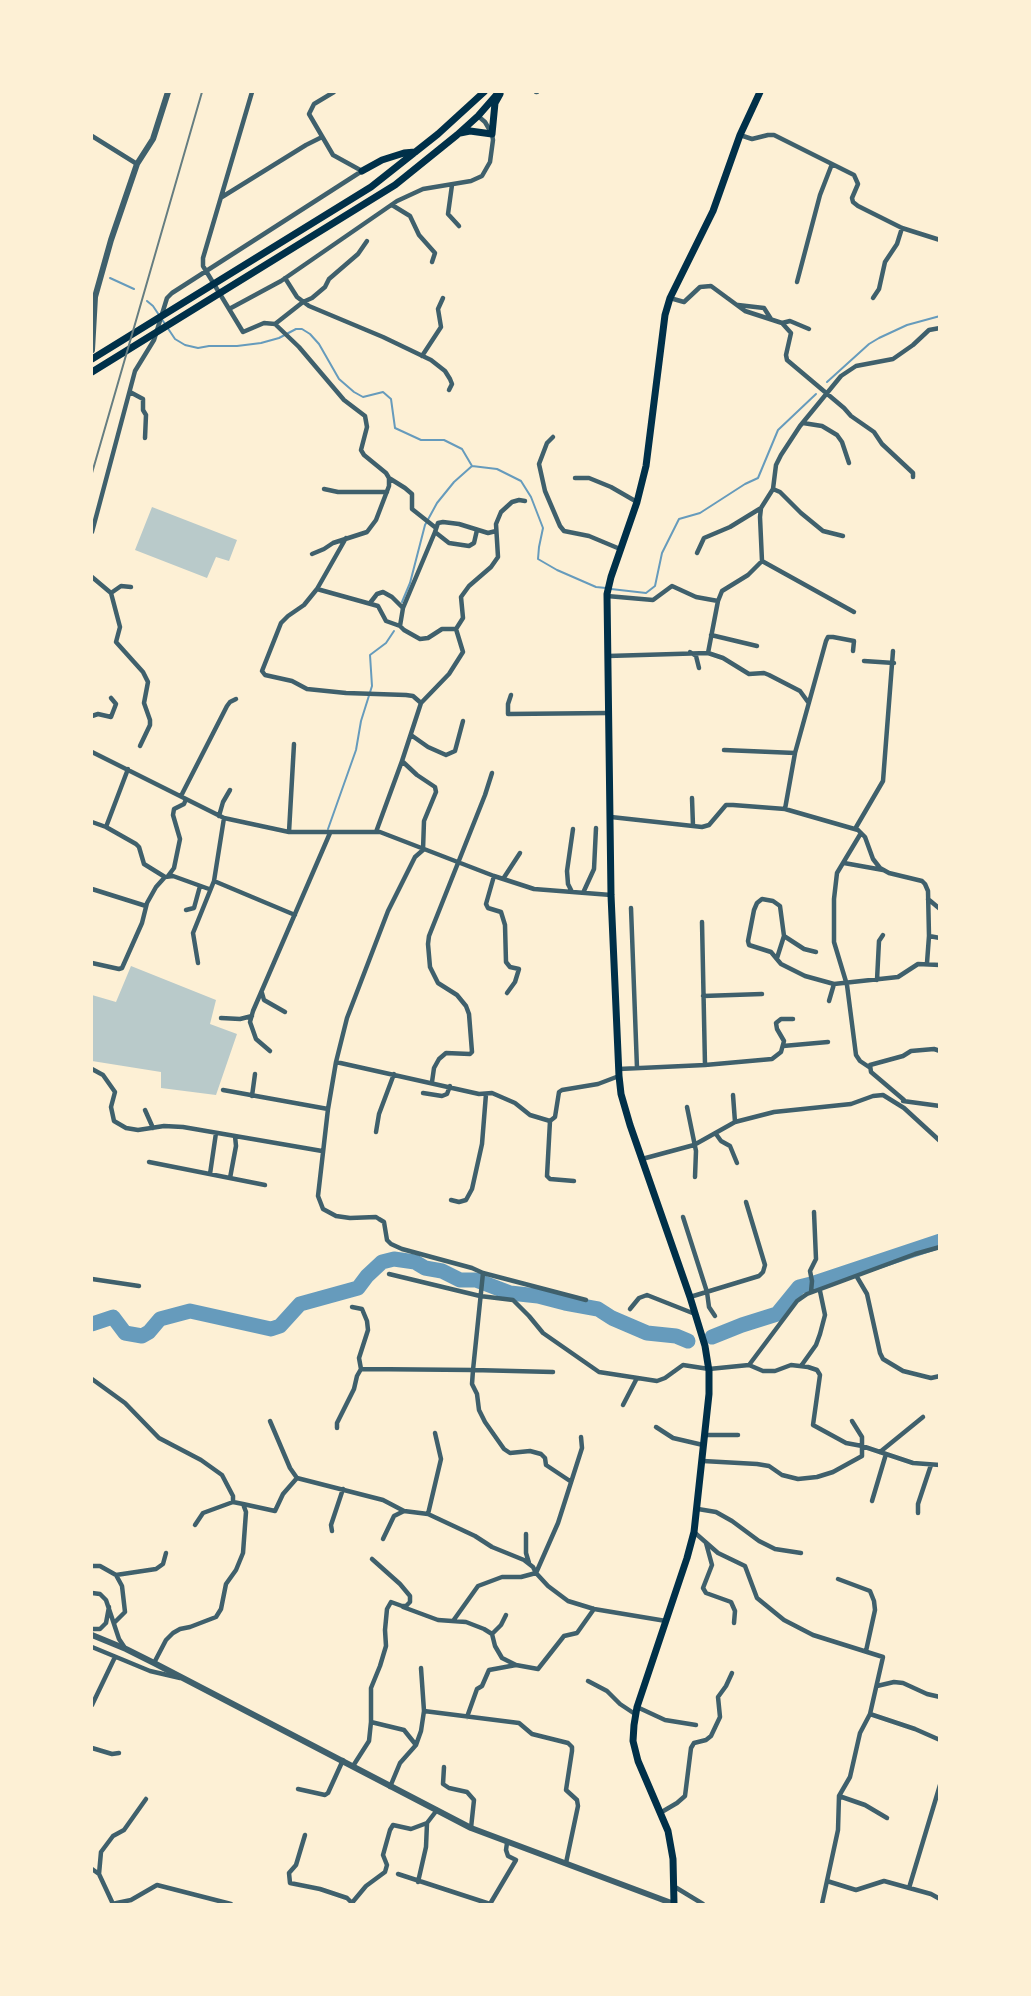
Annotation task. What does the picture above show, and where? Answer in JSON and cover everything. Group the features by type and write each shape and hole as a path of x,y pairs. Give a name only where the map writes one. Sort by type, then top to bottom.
{"main road":[{"path":"92,359 338,209 417,152 484,92"},
{"path":"92,372 411,174 478,116 500,92"},
{"path":"457,135 470,131 492,134 495,103 500,92"},
{"path":"674,1904 674,1859 668,1832 638,1761 633,1742 636,1710 694,1532 709,1394 709,1369 705,1346 690,1297 621,1094 611,895 608,595 609,584 637,502 646,466 665,315 670,298 713,211 740,135 760,92"},
{"path":"457,117 470,114 478,116"},
{"path":"362,171 382,160 404,153 417,152"}],"street":[{"path":"92,350 93,310 111,240 137,164 153,139 168,92"},
{"path":"252,92 202,263 231,308 243,332 264,323 275,324 344,400 366,416 367,427 361,450 389,478 412,494 412,509 449,543 468,546 474,543 477,530"},
{"path":"92,532 135,371 154,340 167,298 172,292 362,171 333,155 309,114 314,104 334,92"},
{"path":"231,308 285,278 392,205 417,191 477,179 486,171 493,154 492,134 485,122 478,116"},
{"path":"740,135 752,139 774,135 854,175 858,179 858,184 853,202 902,228 939,240"},
{"path":"92,136 137,164"},
{"path":"222,197 322,137"},
{"path":"797,282 820,195 832,164"},
{"path":"452,184 448,214 459,226"},
{"path":"392,205 410,216 419,235 435,253 432,262"},
{"path":"873,298 879,289 885,262 897,244 902,228"},
{"path":"275,324 325,287 329,279 358,254 367,240"},
{"path":"285,278 303,302 322,313 383,337 422,356 445,371 452,384 449,390"},
{"path":"670,298 684,302 700,287 706,285 715,288 735,305 755,315 782,323 791,333 787,360 851,416 874,432 882,444 913,473 913,477"},
{"path":"422,356 441,327 438,309 442,298"},
{"path":"735,305 764,308 771,319"},
{"path":"782,323 790,321 809,329"},
{"path":"708,652 722,591 748,575 762,561 760,517 762,508 773,489 776,465 781,454 803,423 841,376 856,366 893,359 914,345 929,330 939,328"},
{"path":"130,392 143,399 143,410 146,415 145,438"},
{"path":"803,423 822,426 837,435 842,442 849,463"},
{"path":"553,437 547,443 539,464 545,491 560,526 564,531 589,536 620,549"},
{"path":"312,554 346,538 367,532 373,526 387,492 389,478"},
{"path":"575,478 588,478 611,487 637,502"},
{"path":"324,489 338,492 387,492"},
{"path":"773,489 780,492 824,531 843,536"},
{"path":"376,832 421,703 449,674 463,652 456,629 463,618 461,597 468,586 491,567 498,557 496,524 501,512 512,502 525,501"},
{"path":"697,553 704,538 740,522 762,508"},
{"path":"400,626 403,608 438,523 459,524 488,533 496,531"},
{"path":"346,538 317,589 304,605 281,623 262,671 265,675 292,681 307,689 406,695 413,696 421,703"},
{"path":"762,561 854,612"},
{"path":"92,577 111,593 120,627 116,642 148,682 144,703 150,725 140,746"},
{"path":"111,593 121,586 132,587"},
{"path":"608,595 653,600 672,586 696,597 718,601"},
{"path":"317,589 378,606 386,621 400,626 420,639 428,638 442,629 456,629"},
{"path":"370,603 377,594 383,592 403,608"},
{"path":"711,635 757,646"},
{"path":"785,809 795,753 828,637 854,641 853,651"},
{"path":"855,829 883,781 894,663 893,651"},
{"path":"690,652 696,656 699,668"},
{"path":"608,656 708,652 723,658 749,674 769,675 800,692 808,702"},
{"path":"864,661 894,663"},
{"path":"510,695 508,714 609,713"},
{"path":"92,716 98,714 111,717 116,704 111,698"},
{"path":"92,963 122,968 142,923 146,906 156,887 174,868 180,839 172,815 174,809 184,804 184,797 227,706 236,699"},
{"path":"411,735 446,755 454,751 463,721"},
{"path":"288,832 294,744"},
{"path":"724,750 795,753"},
{"path":"92,752 221,817 288,832 330,833 358,830 376,832 534,889 611,895"},
{"path":"402,761 436,790 424,821 423,850 415,857 388,911 347,1018 328,1109 318,1196 324,1209 328,1212 350,1218 376,1216 384,1222 387,1240 391,1244 483,1273 586,1300"},
{"path":"106,827 128,769"},
{"path":"432,1082 434,1068 446,1053 472,1052 469,1014 457,995 438,983 430,967 429,936 492,773"},
{"path":"198,963 193,933 214,881 223,802 230,790"},
{"path":"692,798 693,826"},
{"path":"611,817 693,826 709,825 726,805 785,809 855,829 865,837 873,859 883,870"},
{"path":"92,822 106,827 140,847 144,864 166,876 173,876 209,889"},
{"path":"583,893 594,869 596,828"},
{"path":"572,892 568,884 567,871 573,829"},
{"path":"270,1051 255,1039 250,1022 330,833"},
{"path":"861,833 837,873 835,884 834,942 846,983 856,1055 939,1141"},
{"path":"503,879 520,853"},
{"path":"844,863 883,870 922,881 928,891 927,963"},
{"path":"494,876 486,904 488,908 501,912 505,925 506,962 510,967 519,969 507,993"},
{"path":"214,881 295,915"},
{"path":"186,910 194,908 200,886"},
{"path":"92,889 146,906"},
{"path":"928,898 939,909"},
{"path":"777,958 784,936 780,906 773,901 762,899 754,910 748,941 753,947 771,952 777,958 787,968 822,982 834,984 898,978 918,964 939,965"},
{"path":"631,908 637,1068"},
{"path":"702,922 705,1065"},
{"path":"877,980 879,941 883,935"},
{"path":"784,936 804,949 816,952"},
{"path":"929,936 939,938"},
{"path":"829,1001 834,984"},
{"path":"262,993 264,1000 285,1012"},
{"path":"703,996 762,994"},
{"path":"221,1018 240,1019 252,1016"},
{"path":"574,1181 550,1179 547,1176 550,1121 555,1117 559,1092 598,1084 619,1073 637,1068 772,1059 781,1052 784,1041 776,1023 781,1019 793,1019"},
{"path":"783,1046 828,1042"},
{"path":"869,1067 911,1051 934,1049 939,1051"},
{"path":"336,1062 486,1094 492,1093 515,1103 531,1115 550,1121"},
{"path":"92,1069 103,1075 115,1092 111,1107 114,1121 126,1128 138,1130 174,1126 322,1151"},
{"path":"252,1096 255,1074"},
{"path":"376,1132 379,1114 394,1074"},
{"path":"423,1093 441,1096 447,1094 450,1086"},
{"path":"223,1090 328,1109"},
{"path":"451,1200 459,1202 466,1200 472,1190 482,1144 486,1094"},
{"path":"733,1095 735,1122"},
{"path":"642,1159 694,1145 735,1122 774,1112 851,1104 873,1096 884,1095 903,1103 939,1106"},
{"path":"687,1107 694,1145 695,1177"},
{"path":"145,1110 153,1128"},
{"path":"210,1174 216,1133"},
{"path":"716,1134 721,1141 730,1146 737,1163"},
{"path":"230,1178 236,1146 235,1136"},
{"path":"149,1162 265,1185"},
{"path":"690,1297 759,1276 764,1270 765,1265 746,1202"},
{"path":"811,1290 810,1272 816,1259 814,1212"},
{"path":"683,1217 708,1292 710,1307 715,1316"},
{"path":"749,1365 797,1301 811,1290 820,1291 939,1247"},
{"path":"483,1273 472,1384 477,1394 479,1410 504,1449 510,1452 530,1451 541,1454 545,1458 546,1465 570,1481"},
{"path":"389,1274 480,1296 513,1300 543,1333 599,1372 659,1380 683,1365 709,1369 749,1365 756,1370 768,1372 791,1365 817,1371 820,1375 813,1425 846,1443 913,1463 939,1465"},
{"path":"857,1277 867,1294 883,1359 903,1371 931,1378 939,1376"},
{"path":"92,1279 139,1286"},
{"path":"801,1366 816,1345 825,1315 820,1291"},
{"path":"630,1309 639,1298 647,1295 695,1314"},
{"path":"337,1428 337,1423 361,1369 359,1358 368,1330 362,1309 352,1307"},
{"path":"361,1369 553,1372"},
{"path":"92,1378 125,1403 159,1438 201,1460 222,1475 234,1496 233,1502"},
{"path":"623,1405 637,1378"},
{"path":"880,1452 923,1417"},
{"path":"270,1421 290,1468 297,1478 383,1500 404,1511 428,1514 529,1563"},
{"path":"702,1461 757,1464 798,1479 817,1477 834,1472 862,1456 862,1437 852,1422"},
{"path":"656,1427 673,1438 704,1445"},
{"path":"428,1514 441,1459 435,1433"},
{"path":"705,1435 738,1435"},
{"path":"453,1621 478,1586 502,1578 521,1578 536,1573 558,1523 582,1448 581,1437"},
{"path":"872,1501 886,1454"},
{"path":"918,1513 918,1504 931,1464"},
{"path":"195,1525 203,1513 233,1502 275,1510 297,1478"},
{"path":"332,1531 331,1525 343,1489"},
{"path":"154,1663 173,1633 216,1617 221,1610 226,1584 236,1570 243,1553 246,1512 243,1504"},
{"path":"698,1509 716,1512 775,1549 801,1553"},
{"path":"383,1539 394,1516 404,1511"},
{"path":"694,1532 718,1553 745,1566 757,1598 784,1620 813,1635 883,1657 870,1714 860,1733 850,1777 839,1796 838,1830 822,1905"},
{"path":"526,1534 526,1553 529,1563 548,1586 568,1601 594,1609 666,1622"},
{"path":"706,1541 712,1565 703,1588 706,1593 731,1602 735,1611 734,1623"},
{"path":"116,1575 156,1569 163,1564 166,1553"},
{"path":"372,1559 410,1596 410,1602 402,1606"},
{"path":"92,1566 100,1566 116,1575 122,1586 125,1612 115,1622"},
{"path":"838,1579 870,1591 874,1600 875,1610 866,1651"},
{"path":"92,1593 103,1596 115,1622 119,1639 126,1649"},
{"path":"353,1766 369,1741 371,1688 386,1646 387,1609 391,1602 438,1620 466,1622 492,1634"},
{"path":"92,1629 100,1629 106,1623 109,1607"},
{"path":"492,1634 495,1646 502,1658 516,1665 538,1669 564,1636 577,1634 594,1609"},
{"path":"492,1634 501,1625 506,1615"},
{"path":"92,1635 154,1663 471,1828 674,1904"},
{"path":"92,1647 150,1671 182,1679"},
{"path":"92,1705 115,1656"},
{"path":"466,1717 477,1689 482,1686 489,1670 516,1665"},
{"path":"390,1787 400,1763 416,1745 421,1731 424,1711 421,1668"},
{"path":"660,1813 685,1796 691,1748 694,1743 711,1736 720,1716 718,1697 732,1673"},
{"path":"588,1681 607,1691 620,1704 665,1720 696,1725"},
{"path":"877,1686 894,1682 903,1683 939,1697"},
{"path":"424,1711 519,1723 532,1734 568,1743 572,1747 566,1790 577,1800 578,1806 566,1863"},
{"path":"870,1714 915,1729 939,1740"},
{"path":"371,1722 404,1730 416,1745"},
{"path":"92,1748 112,1754 119,1753"},
{"path":"298,1790 325,1795 328,1793 343,1760"},
{"path":"444,1767 443,1784 449,1788 467,1792 474,1800 471,1828"},
{"path":"909,1888 939,1785"},
{"path":"839,1796 865,1805 887,1818"},
{"path":"99,1874 101,1852 113,1836 124,1830 146,1799"},
{"path":"418,1881 426,1846 428,1823 437,1810"},
{"path":"305,1835 296,1865 289,1874 290,1883 347,1898 351,1904 366,1886 385,1872 387,1865 383,1855 393,1825 411,1829 428,1823"},
{"path":"398,1874 490,1904 516,1860 508,1856 507,1843"},
{"path":"92,1869 99,1874 113,1904 132,1900 157,1885 231,1905"},
{"path":"827,1881 856,1890 884,1881 931,1894 939,1899"},
{"path":"675,1887 704,1905"}],"shaded area":[{"path":"152,507 237,540 229,561 216,557 207,578 135,550"},
{"path":"131,966 216,1000 210,1024 237,1034 216,1095 161,1088 161,1072 92,1061 92,995 116,1002"}],"waterway":[{"path":"110,278 134,289"},
{"path":"147,301 153,306 175,339 185,345 198,348 261,343 279,338 296,329 302,329 319,344 339,379 354,392 363,397 383,392 391,399 395,428 421,440 444,440 462,449 472,466 454,482 437,503 425,525 410,583 402,602"},
{"path":"827,382 869,344 879,338 907,325 940,316"},
{"path":"611,589 646,593 655,586 662,553 679,519 700,513 758,478 778,430 816,394"},
{"path":"472,466 497,469 521,481 531,497 543,528 538,559 596,587 606,588"},
{"path":"328,829 356,750 361,721 372,686 370,655 386,643 394,631"},
{"path":"712,1337 777,1314 799,1287 940,1241"},
{"path":"92,1324 113,1317 125,1333 142,1336 149,1332 160,1319 190,1311 271,1329 280,1326 300,1304 358,1288 382,1262 394,1259 415,1262 425,1268 442,1271 460,1280 476,1280 510,1293 538,1296 598,1309 612,1318 647,1333 676,1336 688,1341"}],"railway":[{"path":"92,473 202,92"}]}
